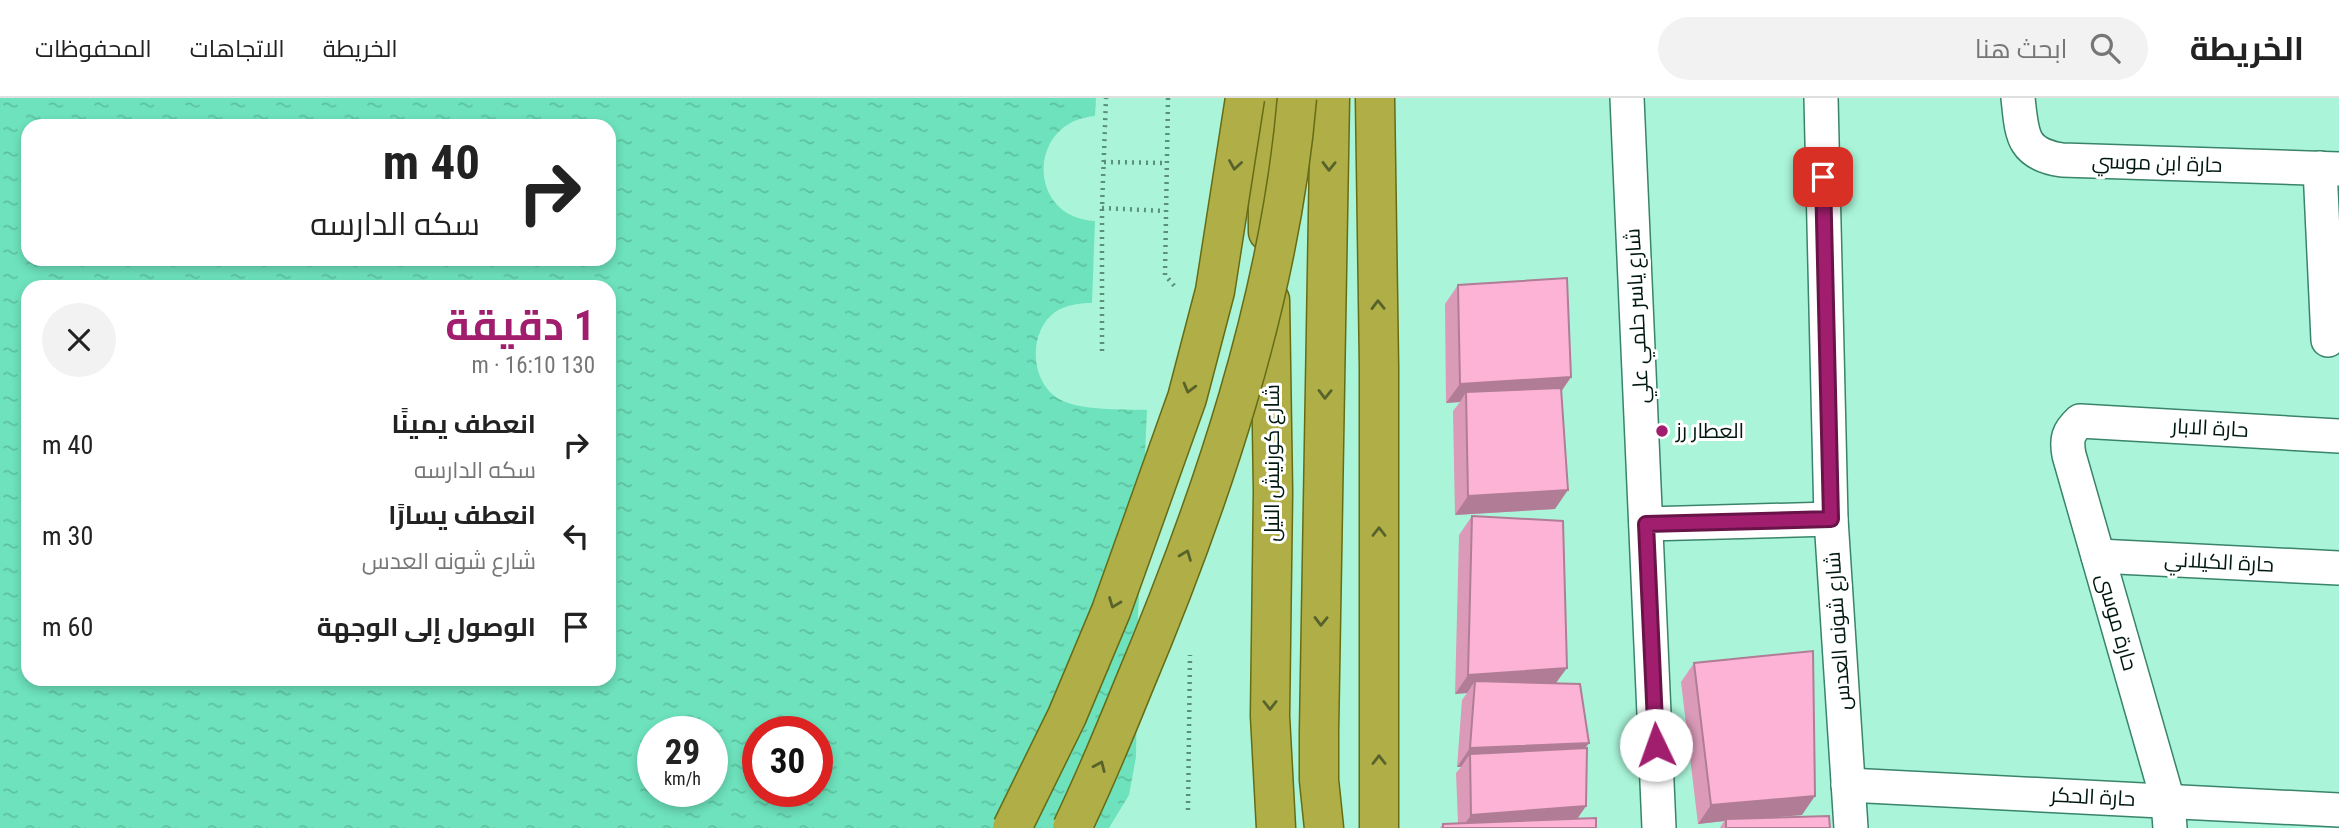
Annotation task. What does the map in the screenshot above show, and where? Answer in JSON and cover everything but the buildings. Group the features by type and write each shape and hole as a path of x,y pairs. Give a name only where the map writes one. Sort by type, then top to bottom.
{"highway":[{"path":"1012,828 1067,716 1111,611 1187,398 1215,291 1245,98"},
{"name":"شارع كورنيش النيل","path":"1267,98 1273,492 1270,716 1276,828"},
{"path":"1073,828 1181,568 1234,411 1261,310 1282,208 1297,98"},
{"path":"1324,828 1319,780 1319,732 1330,98"},
{"path":"1376,98 1379,828"}],"street":[{"name":"شارع ياسر حلمي علي","path":"1627,98 1659,828"},
{"name":"شارع شونه العدس","path":"1821,98 1831,519 1851,828"},
{"name":"حارة ابن موسي","path":"2018,98 2022,128 2028,146 2043,157 2062,160 2330,169"},
{"path":"2328,340 2330,169"},
{"name":"حارة الابار","path":"2080,421 2339,436"},
{"name":"حارة موسى","path":"2080,421 2070,430 2066,442 2169,814"},
{"path":"1646,524 1831,519"},
{"name":"حارة الكيلاني","path":"2098,556 2339,568"},
{"name":"حارة الحكر","path":"1848,785 2169,814 2339,810"}],"path":[{"path":"1102,351 1102,208 1106,98"},
{"path":"1104,162 1166,163"},
{"path":"1102,208 1165,211"}],"water":[{"path":"0,98 1096,98 1095,116 1073,122 1057,134 1047,151 1044,169 1047,188 1056,204 1072,216 1095,221 1092,303 1073,305 1055,312 1040,332 1036,358 1043,382 1061,400 1091,408 1147,410 1138,617 1136,757 1129,795 1109,828 0,828"}],"place":[{"name":"العطار رز","path":"1662,431"}],"route":[{"path":"1656,745 1646,524 1831,519 1823,177"}]}
